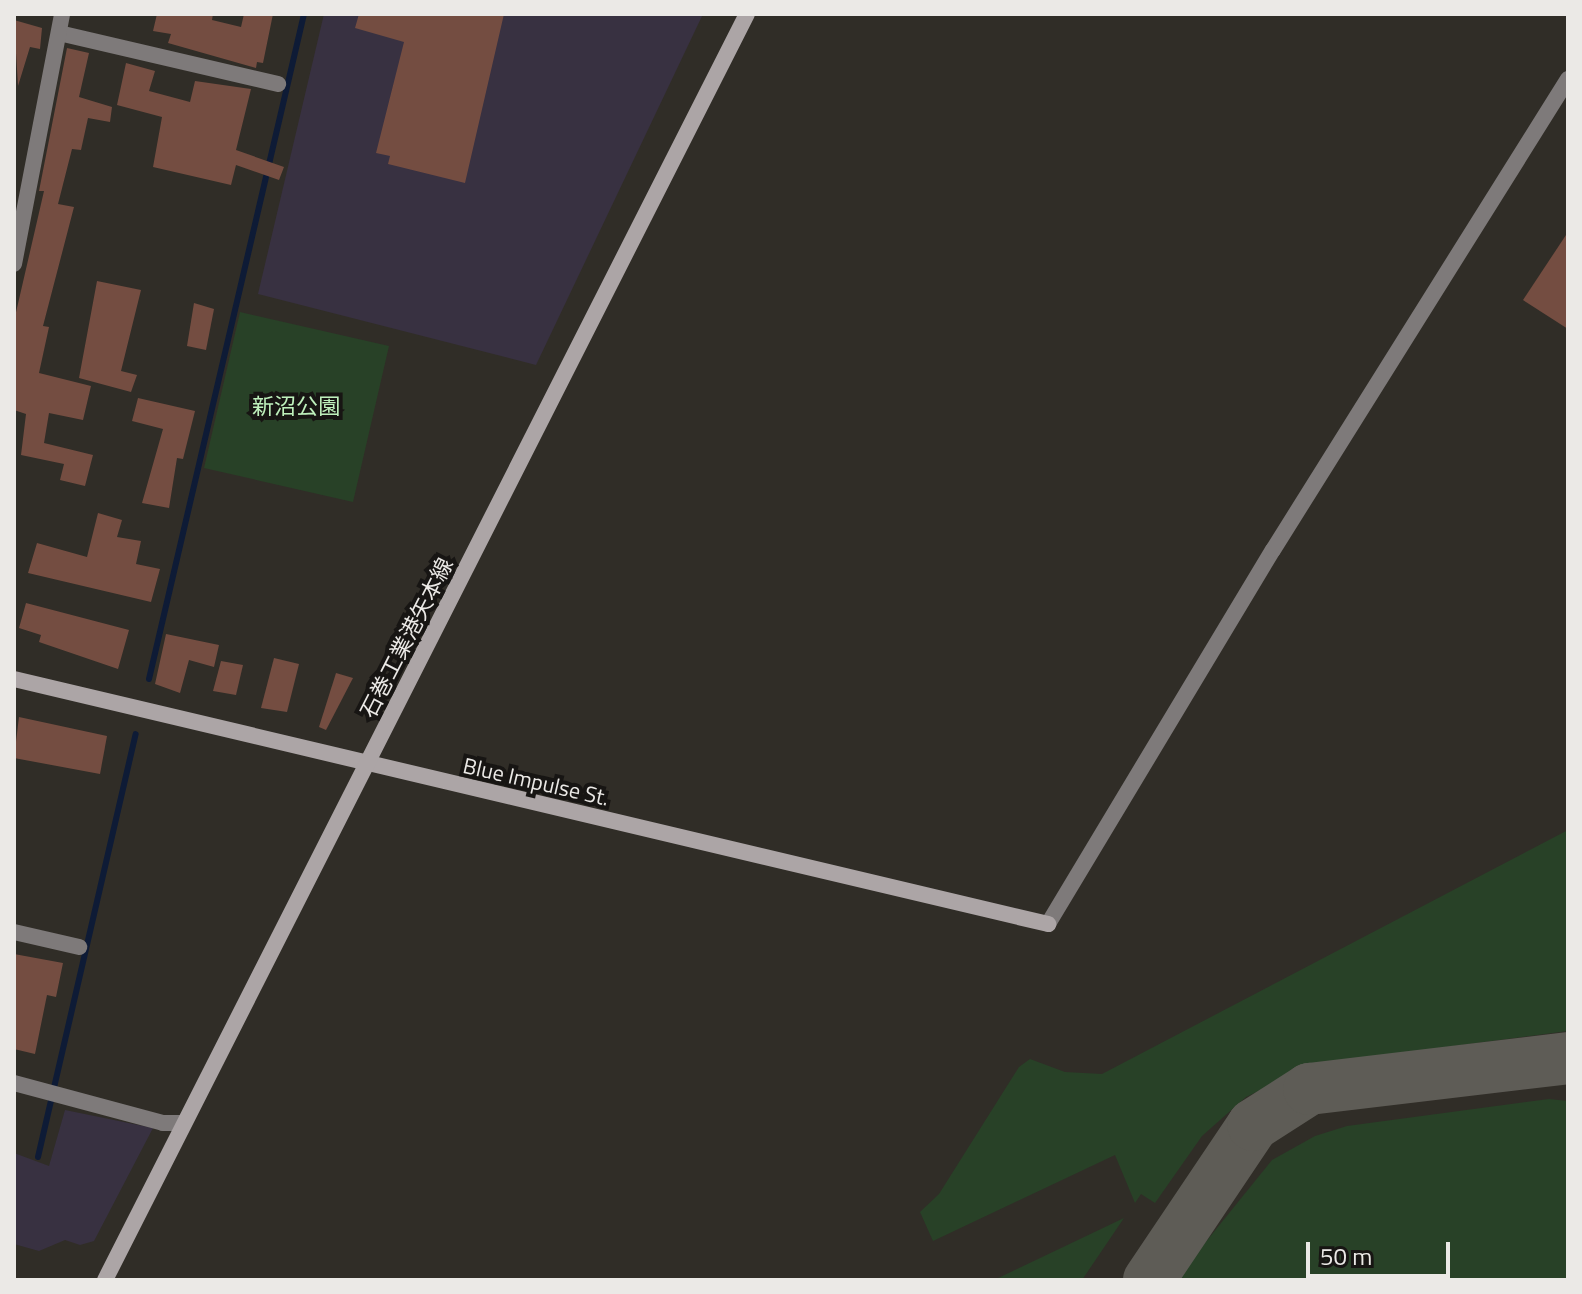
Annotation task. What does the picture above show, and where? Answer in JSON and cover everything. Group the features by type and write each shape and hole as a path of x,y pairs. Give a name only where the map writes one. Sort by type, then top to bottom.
{"main road":[{"name":"石巻工業港矢本線","path":"105,1280 747,14"},
{"name":"Blue Impulse St.","path":"14,679 368,766 1048,924"}],"street":[{"path":"14,264 62,14"},
{"path":"59,33 278,84"},
{"path":"1048,924 1267,560 1568,79"},
{"path":"14,932 79,947"},
{"path":"14,1083 163,1123 184,1123"}],"shaded area":[{"path":"324,14 703,14 536,365 258,294"},
{"path":"65,1110 153,1128 94,1241 80,1245 65,1240 39,1251 14,1244 14,1153 49,1166"}],"green space":[{"name":"新沼公園","path":"240,312 389,346 353,502 204,468"},
{"path":"1568,830 1568,1031 1340,1061 1298,1072 1246,1097 1202,1136 1155,1203 1141,1194 1135,1203 1115,1155 933,1241 920,1212 939,1194 1019,1067 1030,1059 1065,1072 1102,1074"},
{"path":"1549,1099 1568,1101 1568,1280 1175,1280 1272,1160 1315,1136 1347,1126"},
{"path":"1124,1218 1082,1280 994,1280"}],"building":[{"path":"157,14 213,14 212,20 241,27 244,14 273,14 263,63 257,62 256,68 168,43 171,34 153,31"},
{"path":"359,14 504,14 465,183 388,164 390,156 376,153 404,42 355,28"},
{"path":"14,20 42,28 40,49 30,47 18,86"},
{"path":"67,48 89,53 79,97 112,107 110,122 88,118 81,150 72,149 58,204 74,207 43,326 49,327 39,373 91,386 83,420 49,413 44,443 93,455 85,486 60,480 64,464 21,455 26,414 14,410 14,321 44,191 39,191"},
{"path":"126,63 155,71 149,91 190,102 195,81 251,89 236,150 284,167 279,180 236,165 231,185 153,167 162,117 117,105"},
{"path":"1568,232 1568,329 1523,300"},
{"path":"97,281 141,290 121,371 137,375 131,392 79,378"},
{"path":"194,303 214,309 206,350 187,346"},
{"path":"138,398 195,411 183,459 177,458 169,508 142,503 163,429 132,421"},
{"path":"98,513 122,520 117,537 141,541 136,564 160,569 151,602 28,573 37,543 87,557"},
{"path":"26,603 129,630 118,669 39,642 41,635 19,628"},
{"path":"166,634 219,645 214,667 189,660 180,693 155,684"},
{"path":"274,658 299,664 287,712 261,708"},
{"path":"221,661 243,665 236,695 213,691"},
{"path":"336,673 353,678 326,730 319,727"},
{"path":"19,717 107,736 100,774 14,758"},
{"path":"14,954 63,963 56,997 47,995 35,1054 14,1049"}],"waterway":[{"path":"149,679 304,14"},
{"path":"38,1157 136,734"}],"taxiway":[{"path":"1149,1280 1253,1125 1309,1089 1568,1058"}]}
